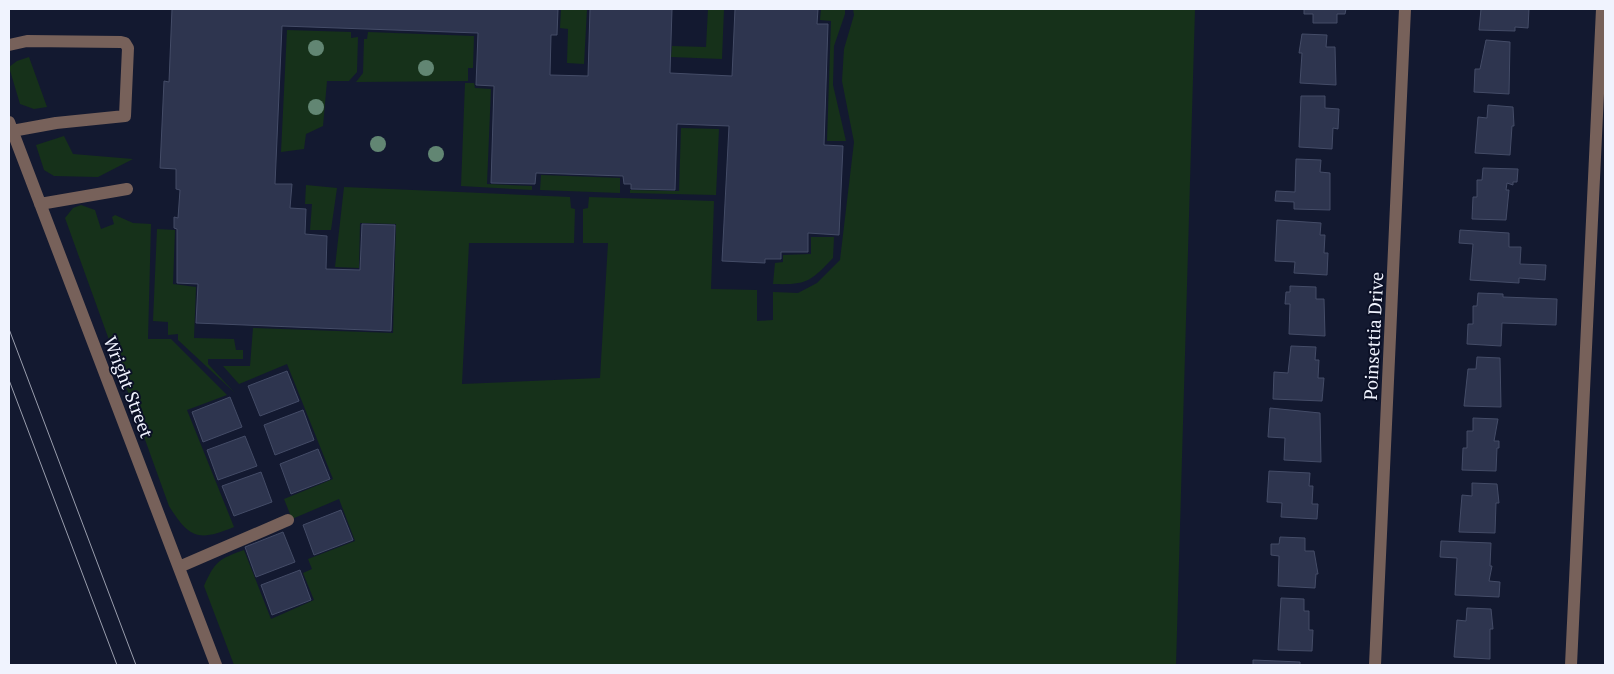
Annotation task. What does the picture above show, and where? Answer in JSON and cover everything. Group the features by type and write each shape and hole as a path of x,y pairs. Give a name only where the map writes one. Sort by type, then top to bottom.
{"street":[{"name":"Poinsettia Drive","path":"1375,665 1406,9"},
{"path":"1571,665 1602,9"},
{"path":"9,45 27,41 121,42 126,43 128,48 125,116 10,127"},
{"name":"Wright Street","path":"10,127 216,665"},
{"path":"40,204 127,189"},
{"path":"179,567 288,520"}],"green space":[{"path":"561,9 587,9 584,64 567,63 568,29 560,28"},
{"path":"708,9 724,9 722,59 671,57 672,46 706,47"},
{"path":"821,9 845,9 834,46 833,85 846,141 827,141 831,21 820,20"},
{"path":"853,9 1195,9 1176,665 234,665 204,586 215,566 223,559 244,550 271,619 314,600 303,573 312,569 308,559 355,541 339,499 292,519 284,499 333,479 287,364 239,384 223,366 250,366 253,328 393,333 396,224 360,223 359,268 335,267 344,187 570,197 571,208 575,209 574,243 469,243 462,384 600,378 608,243 583,243 583,209 588,208 589,197 714,201 711,289 757,290 757,321 773,320 773,292 798,293 817,283 840,260 854,142 842,81 844,49 854,15"},
{"path":"287,30 351,32 351,38 358,37 357,72 349,81 327,81 323,126 306,134 304,149 281,152"},
{"path":"368,32 474,36 473,68 468,68 468,81 356,82 363,73 364,39 367,39"},
{"path":"29,57 47,107 34,109 20,104 9,67 17,61"},
{"path":"465,83 474,83 475,88 491,89 487,184 532,186 532,190 461,186"},
{"path":"681,128 719,129 716,195 630,193 630,190 679,191"},
{"path":"64,136 73,154 133,159 98,177 54,176 44,170 36,145"},
{"path":"541,175 620,178 620,193 540,190"},
{"path":"306,185 337,188 331,230 310,230 312,204 305,204"},
{"path":"81,205 95,210 101,229 114,224 112,217 115,215 133,223 151,224 148,339 171,339 227,395 187,410 234,527 211,535 196,534 189,531 183,525 169,506 65,218 73,208"},
{"path":"157,229 175,230 173,284 196,287 194,338 234,339 236,350 243,350 243,359 208,359 208,364 235,393 178,340 178,334 168,335 168,322 153,321"},
{"path":"811,237 834,237 833,258 813,277 801,283 773,284 775,263 783,262 783,255 811,254"}],"building":[{"path":"172,9 558,9 557,35 551,35 550,75 588,76 590,9 672,9 670,73 732,76 735,9 818,9 817,24 828,24 824,145 843,146 839,235 808,233 808,252 781,252 781,259 765,259 765,263 722,261 729,126 677,124 675,190 631,189 631,184 624,184 623,176 536,173 535,184 491,183 494,86 476,85 478,33 282,26 275,184 292,184 290,208 306,209 305,234 327,236 326,269 360,270 362,224 395,225 391,331 196,323 198,284 177,283 177,229 174,228 174,217 178,218 180,190 176,189 176,169 160,168 164,81 169,82"},
{"path":"1304,9 1346,9 1345,14 1337,14 1337,23 1313,23 1313,14 1304,14"},
{"path":"1481,9 1529,9 1528,28 1515,27 1515,31 1479,30"},
{"path":"1302,34 1327,35 1326,47 1335,47 1336,85 1300,83 1302,53 1299,53"},
{"path":"1486,40 1510,42 1509,94 1474,92 1475,69 1480,69"},
{"path":"1301,96 1325,96 1325,108 1339,109 1338,129 1333,128 1332,149 1299,147"},
{"path":"1488,105 1513,107 1514,126 1512,126 1510,155 1475,153 1478,117 1487,118"},
{"path":"1296,159 1321,160 1320,172 1330,173 1330,210 1294,209 1294,202 1275,201 1276,191 1295,192"},
{"path":"1483,168 1518,169 1517,182 1513,182 1513,185 1507,183 1506,190 1509,190 1506,220 1472,219 1473,197 1477,197 1477,180 1482,180"},
{"path":"1277,220 1321,223 1320,235 1325,235 1324,253 1328,253 1327,275 1294,273 1295,262 1275,261"},
{"path":"1460,230 1509,233 1509,247 1521,247 1520,264 1546,265 1545,280 1519,278 1519,283 1470,280 1473,244 1459,243"},
{"path":"1290,286 1316,287 1316,299 1324,299 1325,336 1289,334 1290,304 1285,304 1286,292 1290,292"},
{"path":"1478,293 1503,294 1503,297 1557,299 1556,325 1502,323 1501,346 1467,344 1468,324 1473,324 1473,306 1477,306"},
{"path":"1291,346 1316,347 1315,360 1319,360 1318,378 1324,378 1322,401 1273,399 1274,372 1288,373"},
{"path":"1477,357 1500,358 1501,407 1464,406 1468,369 1476,369"},
{"path":"287,371 299,401 260,416 248,386"},
{"path":"230,397 242,427 203,442 192,412"},
{"path":"1270,408 1320,413 1321,462 1284,460 1285,438 1268,437"},
{"path":"303,410 314,440 275,455 264,425"},
{"path":"1473,418 1498,419 1494,441 1499,441 1496,471 1462,470 1463,448 1467,448 1467,431 1473,431"},
{"path":"245,436 257,466 218,480 207,450"},
{"path":"318,449 330,479 291,494 280,464"},
{"path":"1269,471 1310,473 1309,486 1313,486 1312,504 1318,504 1317,519 1281,517 1282,503 1267,502"},
{"path":"261,472 272,502 234,516 222,486"},
{"path":"1472,483 1497,484 1499,503 1496,503 1495,533 1459,532 1462,495 1472,496"},
{"path":"341,510 353,540 314,555 303,525"},
{"path":"283,532 295,562 256,577 245,547"},
{"path":"1280,537 1305,538 1305,551 1314,551 1318,574 1316,574 1315,588 1278,586 1279,556 1271,555 1271,544 1279,544"},
{"path":"1441,541 1491,543 1490,566 1492,566 1489,581 1500,582 1499,597 1455,595 1457,558 1440,557"},
{"path":"300,570 311,600 272,615 261,585"},
{"path":"1281,598 1304,599 1304,611 1309,611 1309,630 1313,630 1312,651 1278,650"},
{"path":"1467,608 1491,609 1493,629 1490,629 1490,659 1454,657 1457,620 1466,621"},
{"path":"1253,660 1300,662 1300,665 1253,665"}],"tram line":[{"path":"9,329 136,665"},
{"path":"9,380 117,665"}]}
